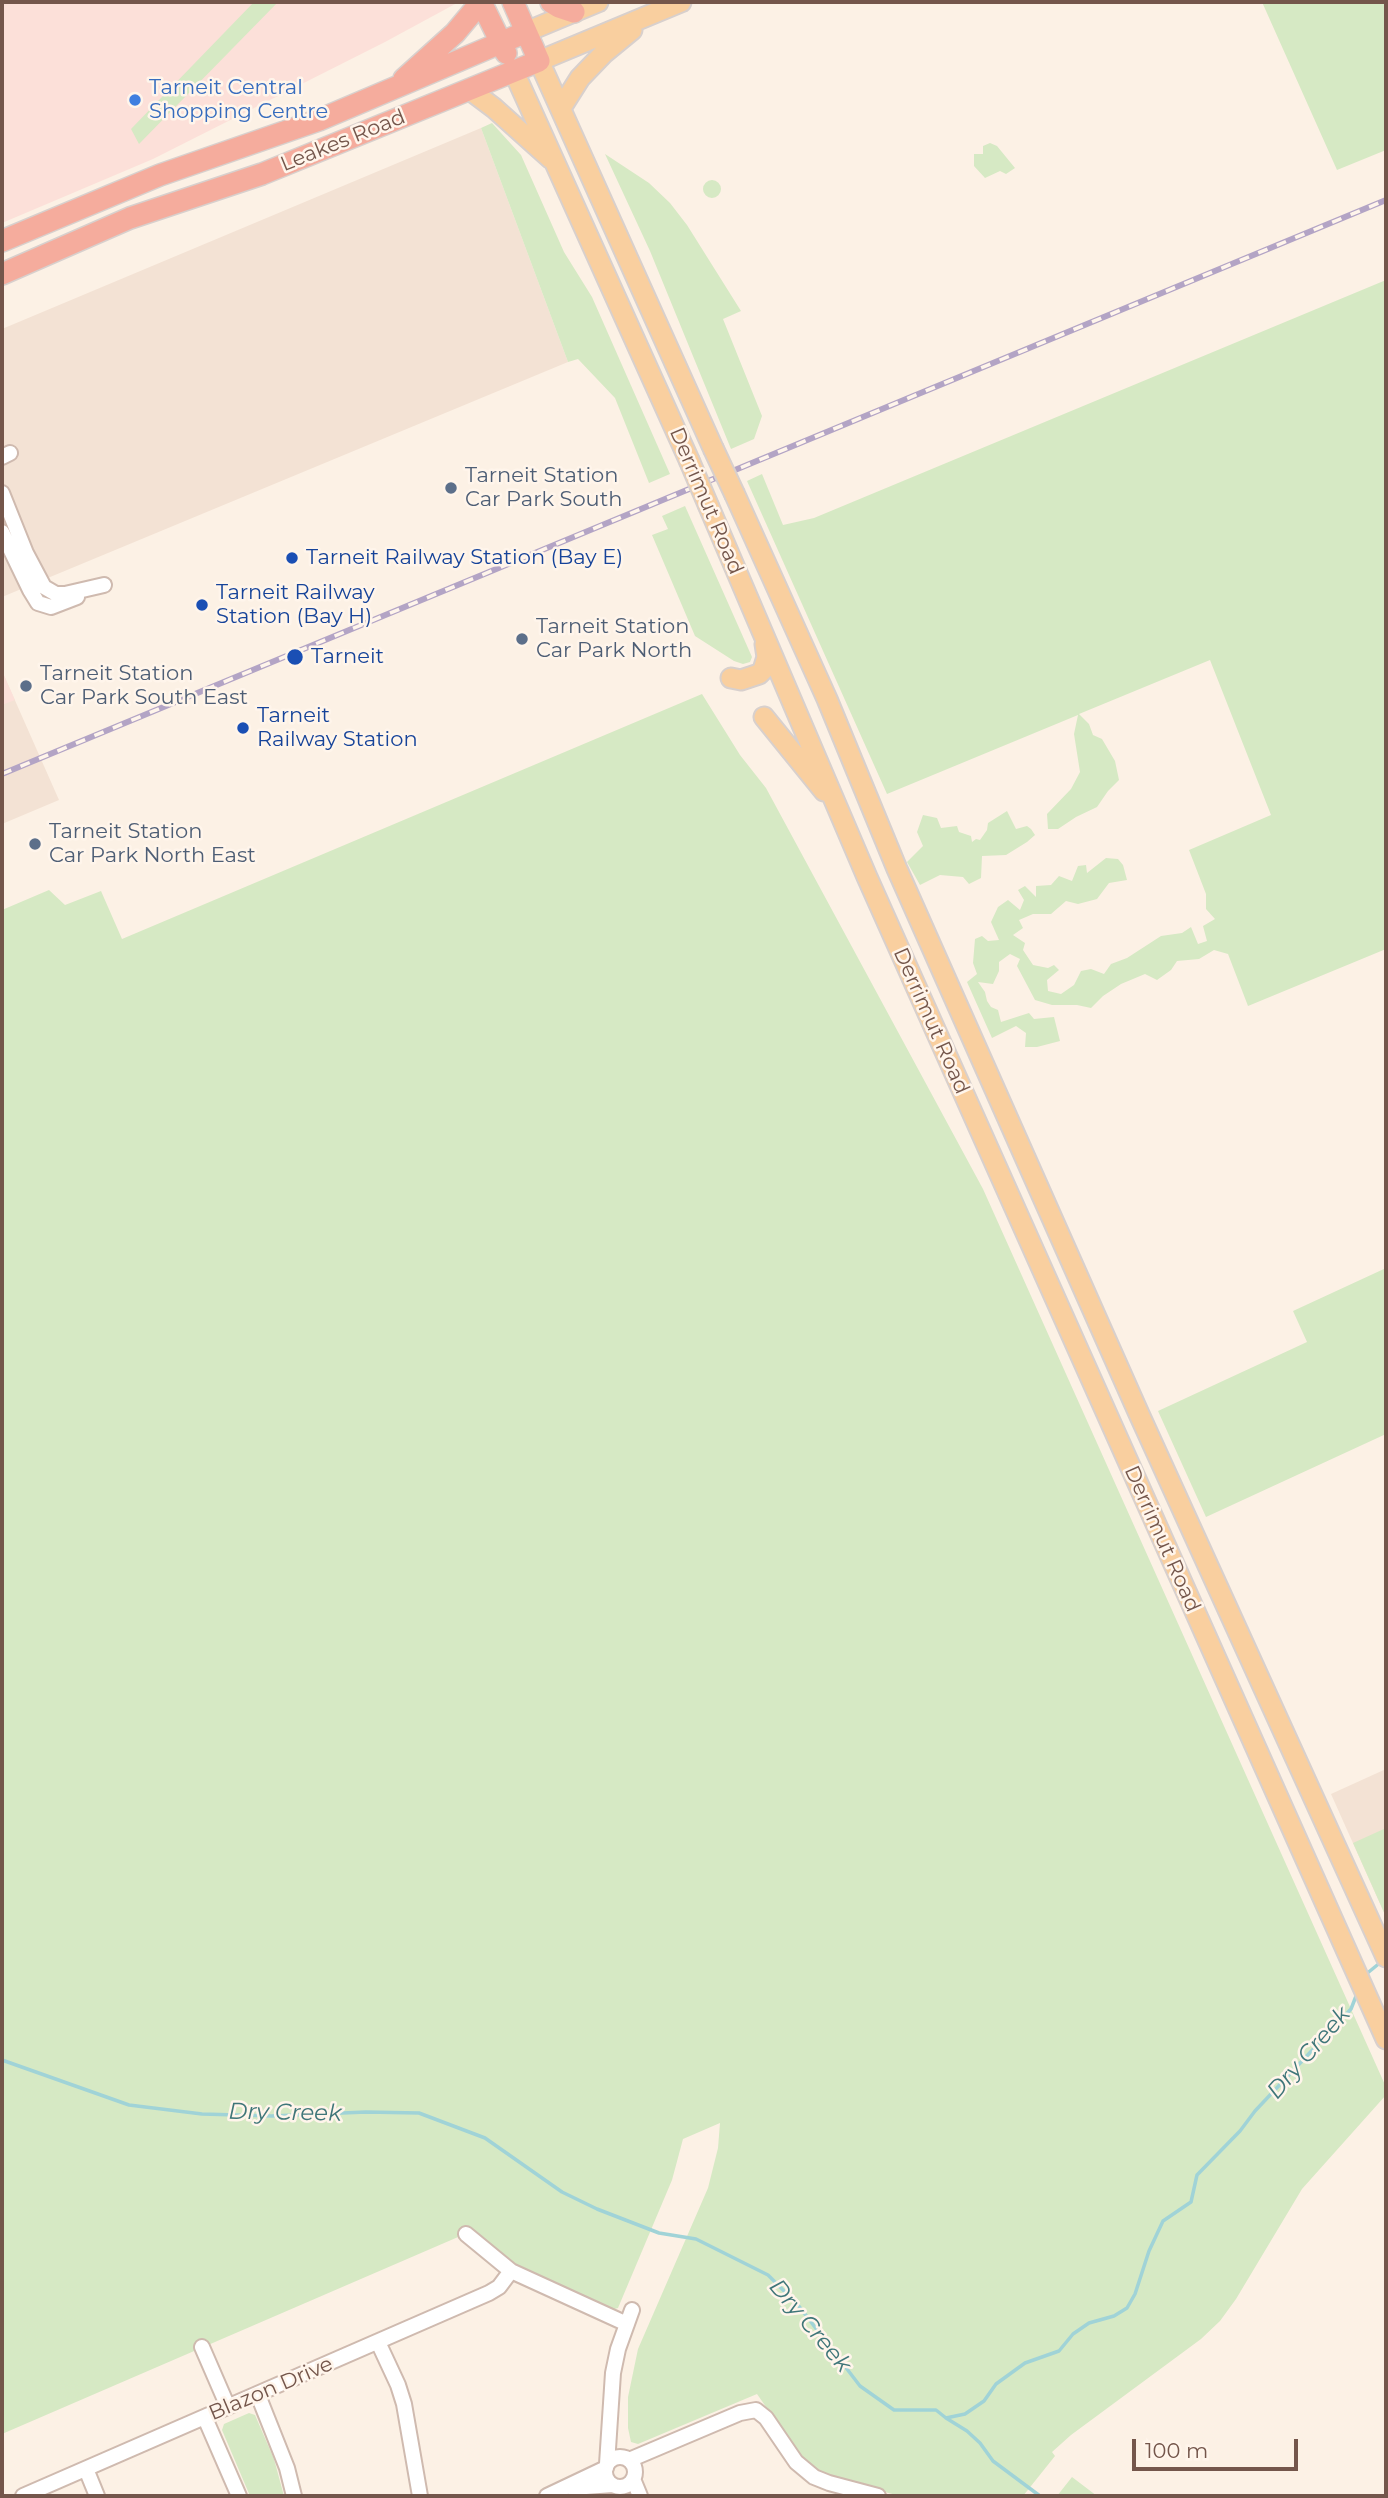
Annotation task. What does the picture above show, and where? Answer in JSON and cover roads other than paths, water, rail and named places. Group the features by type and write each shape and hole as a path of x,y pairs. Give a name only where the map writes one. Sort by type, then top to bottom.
{"highway":[{"name":"Derrimut Road","path":"481,2 514,72"},
{"path":"392,90 455,33 481,2"},
{"name":"Derrimut Road","path":"513,2 539,61"},
{"path":"551,2 574,12"},
{"name":"Leakes Road","path":"2,240 160,175 262,141 392,90 526,32"},
{"name":"Leakes Road","path":"2,274 130,218 262,174 539,61"}],"main road":[{"name":"Leakes Road","path":"526,32 598,2"},
{"name":"Leakes Road","path":"539,61 681,2"},
{"path":"561,108 578,81 604,53 649,16"},
{"name":"Derrimut Road","path":"539,61 827,699 897,869 1139,1414 1384,1953"},
{"name":"Derrimut Road","path":"514,72 689,460 836,805 1350,1963 1384,2034"},
{"path":"470,90 556,164"},
{"path":"731,678 741,680 763,670 767,657 763,636"},
{"path":"796,709 827,699"},
{"path":"764,717 836,805"}],"street":[{"path":"2,493 5,532 30,590 42,606 57,606 104,585"},
{"path":"466,2234 511,2271 629,2317 613,2374 606,2466 606,2478 617,2489"},
{"name":"Blazon Drive","path":"23,2496 489,2293 499,2287 511,2271"},
{"path":"379,2343 404,2404 420,2496"},
{"path":"202,2347 228,2407"},
{"path":"258,2395 287,2468 294,2496"},
{"path":"547,2496 567,2488 618,2457 628,2459 663,2447 740,2413 756,2410 766,2418 796,2462 814,2477 878,2496"},
{"path":"205,2417 239,2496"},
{"path":"611,2421 620,2446 634,2467 640,2496"},
{"path":"567,2488 617,2489 626,2486 663,2447"},
{"path":"86,2469 97,2496"}],"waterway":[{"name":"Dry Creek","path":"1365,1975 1381,1962"},
{"name":"Dry Creek","path":"2,2060 129,2105 202,2114 272,2116 419,2113 485,2138 562,2192 597,2209 659,2233 696,2239 768,2275 798,2305 860,2386 894,2410 936,2410 946,2418 965,2414 984,2401 996,2384 1025,2363 1059,2351 1073,2334 1089,2323 1114,2316 1127,2308 1163,2221 1191,2202 1197,2175 1351,2009 1358,1991"},
{"path":"946,2418 967,2431 993,2461 1040,2496"}],"railway":[{"path":"2,774 1386,200"}],"place":[{"name":"Tarneit Central Shopping Centre","path":"135,100"},
{"name":"Tarneit Station Car Park South","path":"451,488"},
{"name":"Tarneit Railway Station (Bay E)","path":"292,558"},
{"name":"Tarneit Railway Station (Bay H)","path":"202,605"},
{"name":"Tarneit Station Car Park North","path":"522,639"},
{"name":"Tarneit","path":"295,657"},
{"name":"Tarneit Station Car Park South East","path":"26,686"},
{"name":"Tarneit Railway Station","path":"243,728"},
{"name":"Tarneit Station Car Park North East","path":"35,844"}]}
